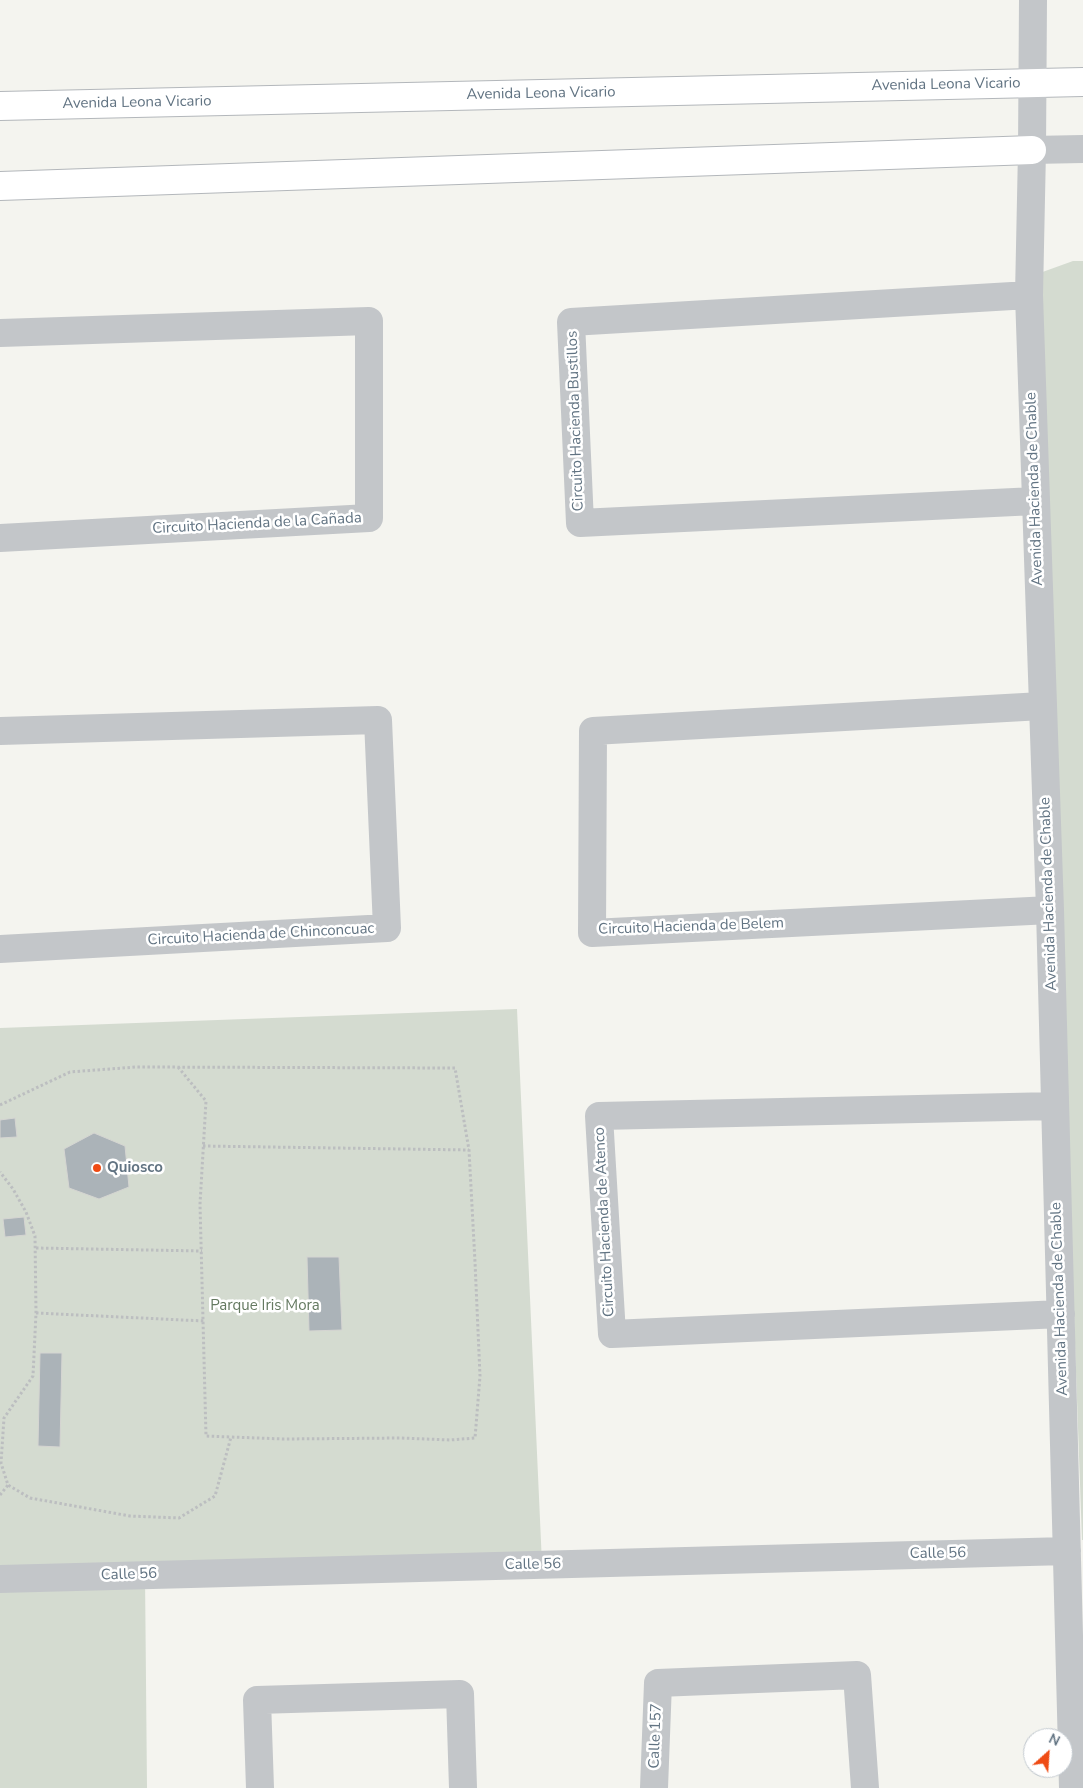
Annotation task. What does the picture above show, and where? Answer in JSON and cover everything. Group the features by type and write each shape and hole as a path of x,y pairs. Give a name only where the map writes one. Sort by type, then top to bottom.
{"main road":[{"name":"Avenida Leona Vicario","path":"0,106 1083,82"},
{"path":"0,186 1032,150"}],"street":[{"name":"Avenida Hacienda de Chable","path":"1033,0 1029,295 1050,910 1073,1788"},
{"path":"1032,150 1083,149"},
{"name":"Circuito Hacienda Bustillos","path":"1029,295 571,322 580,523 1035,501"},
{"name":"Circuito Hacienda de la Cañada","path":"0,333 369,321 369,518 0,538"},
{"name":"Circuito Hacienda de Belem","path":"1042,706 593,731 592,933 1050,910"},
{"name":"Circuito Hacienda de Chinconcuac","path":"0,731 378,720 387,928 0,949"},
{"name":"Circuito Hacienda de Atenco","path":"1055,1106 599,1116 612,1334 1061,1314"},
{"name":"Calle 56","path":"0,1579 1067,1551"},
{"name":"Calle 157","path":"654,1788 658,1683 857,1675 865,1788"},
{"path":"260,1788 258,1700 460,1694 464,1788"}],"path":[{"path":"0,1105 70,1072 136,1066 455,1068 469,1150 480,1376 475,1438 450,1440 401,1438 284,1439 206,1436 200,1204 206,1101 178,1067"},
{"path":"204,1146 469,1150"},
{"path":"0,1172 14,1189 26,1212 35,1236 36,1313 33,1376 4,1418 1,1463 8,1485 30,1498 130,1516 179,1518 215,1496 230,1437"},
{"path":"35,1248 202,1251"},
{"path":"36,1313 204,1321"},
{"path":"0,1496 8,1485"}],"green space":[{"path":"1073,261 1083,261 1083,1540 1037,274"},
{"name":"Parque Iris Mora","path":"517,1009 542,1564 145,1575 147,1788 0,1788 0,1028"}],"building":[{"path":"15,1118 17,1137 0,1138 0,1120"},
{"name":"Quiosco","path":"94,1133 125,1146 129,1187 99,1199 69,1188 64,1149"},
{"path":"24,1217 26,1235 5,1237 3,1219"},
{"path":"307,1257 339,1257 342,1330 309,1331"},
{"path":"40,1353 62,1353 60,1447 38,1446"}],"place":[{"name":"Quiosco","path":"97,1168"}]}
